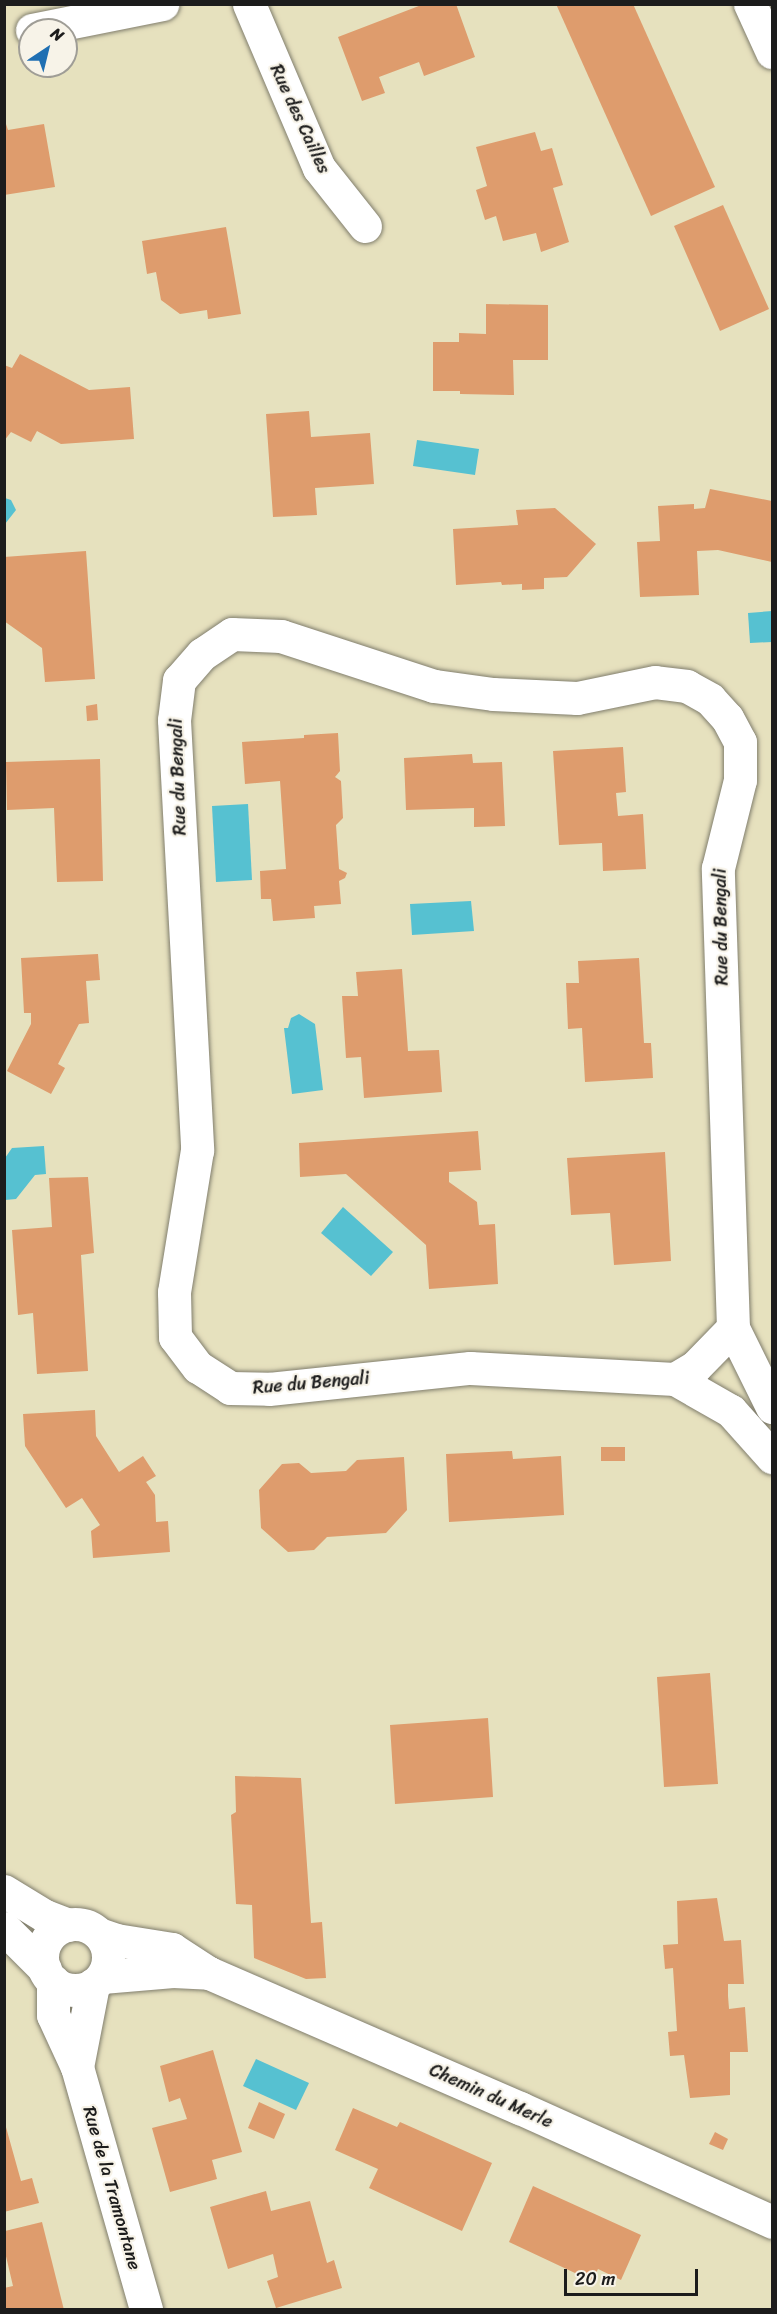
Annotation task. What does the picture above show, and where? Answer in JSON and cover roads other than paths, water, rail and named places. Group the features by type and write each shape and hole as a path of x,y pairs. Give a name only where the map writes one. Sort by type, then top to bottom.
{"street":[{"path":"78,21 162,4"},
{"name":"Rue des Cailles","path":"249,4 319,168 365,226"},
{"path":"750,4 772,52"},
{"name":"Rue du Bengali","path":"772,1407 733,1328 718,868 740,780 740,742 727,718 710,699 687,686 655,682 577,698 493,694 434,686 281,636 232,634 202,654 179,680 174,720 197,1150 174,1292 176,1337 198,1367 230,1388 269,1389 470,1368 675,1379 731,1412 772,1457"},
{"path":"675,1379 695,1367 733,1328"},
{"name":"Chemin du Merle","path":"4,1891 45,1916 68,1925 89,1927 99,1934 116,1940 171,1949 209,1973 509,2103 772,2222"},
{"path":"49,1975 42,1956 46,1942 55,1931 68,1925"},
{"name":"Chemin du Merle","path":"4,1928 64,1988 78,1990 97,1981 173,1971 209,1973"},
{"path":"97,1981 107,1967 108,1955 106,1943 99,1934"},
{"name":"Rue de la Tramontane","path":"49,1975 53,2015 78,2067 146,2310"},
{"name":"Rue de la Tramontane","path":"78,2067 97,1981"}],"water":[{"path":"417,440 479,449 475,475 413,466"},
{"path":"5,498 11,500 16,510 5,524"},
{"path":"772,611 772,642 750,643 748,613"},
{"path":"248,804 252,880 216,882 212,806"},
{"path":"471,901 474,931 412,935 410,904"},
{"path":"299,1014 315,1024 323,1090 292,1094 284,1028 288,1028 291,1018"},
{"path":"44,1146 46,1174 35,1175 16,1199 5,1200 5,1158 12,1148"},
{"path":"343,1207 393,1252 371,1276 321,1233"},
{"path":"256,2059 309,2083 296,2110 243,2086"}]}
